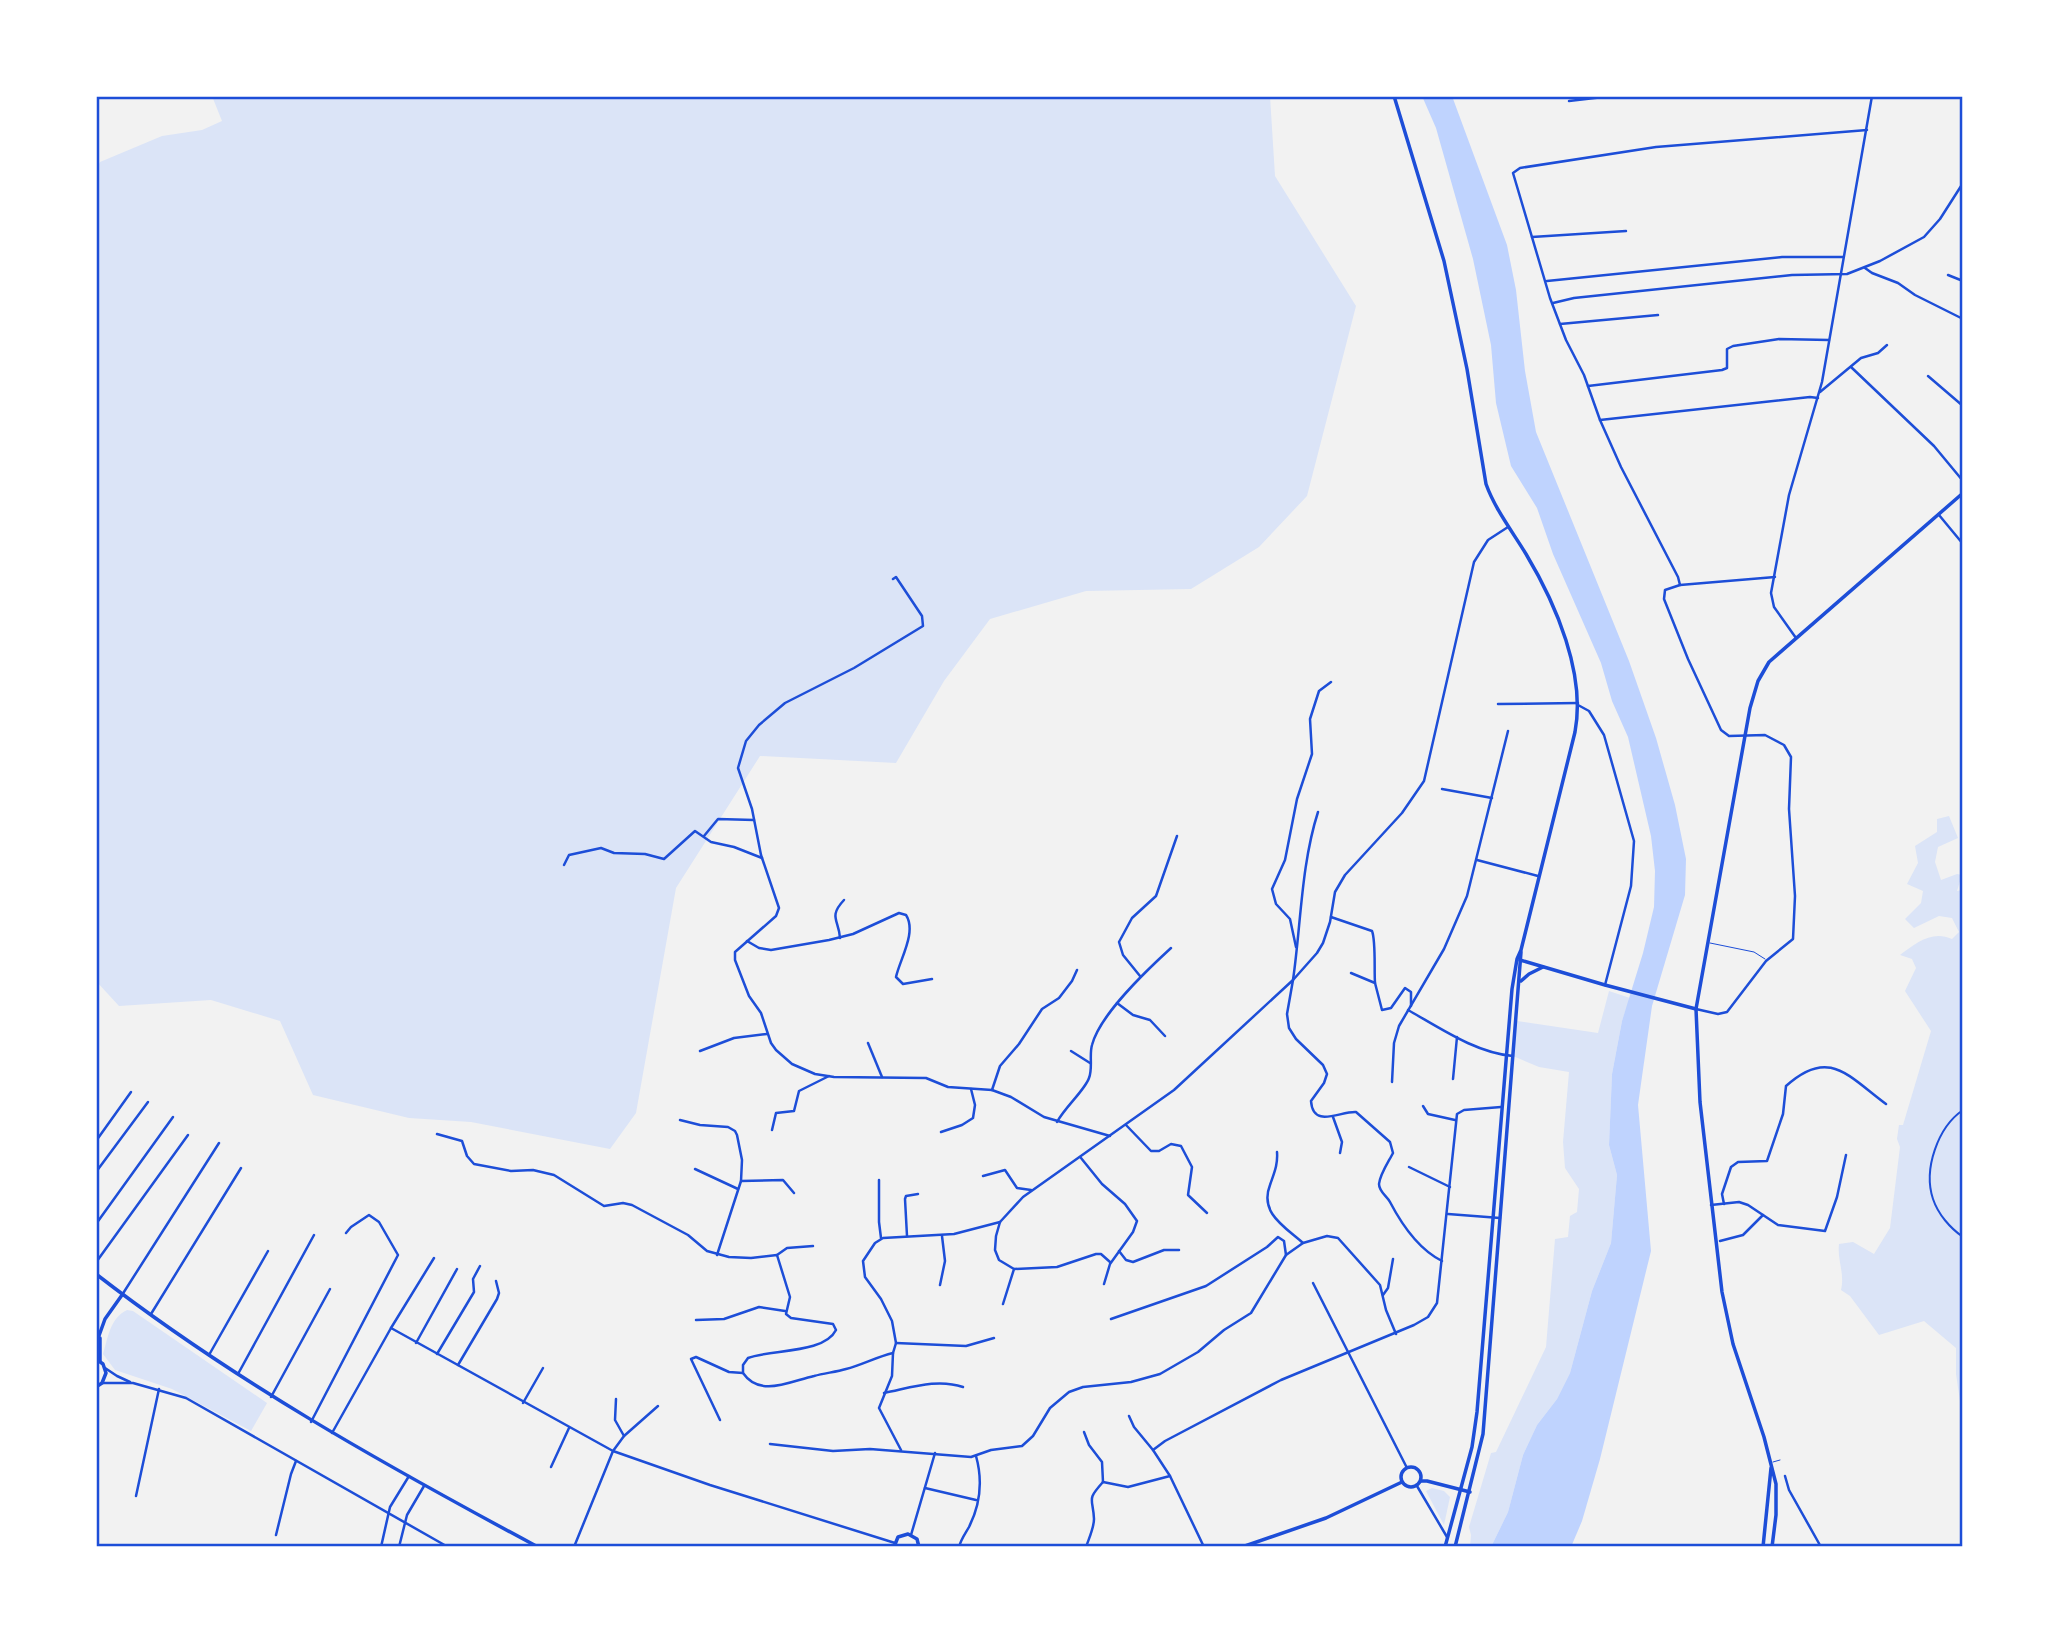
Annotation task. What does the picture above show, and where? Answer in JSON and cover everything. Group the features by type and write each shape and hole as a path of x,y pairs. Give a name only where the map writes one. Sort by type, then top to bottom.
{"street":[{"path":"1394,96 1443,258 1467,369 1485,482 1537,575 1563,635 1575,672 1578,704 1574,737 1512,989 1477,1412 1472,1447 1445,1547"},
{"path":"1569,101 1612,96"},
{"path":"1796,638 1772,602 1774,577 1789,495 1820,392 1872,96"},
{"path":"1680,585 1600,420 1588,386 1571,352 1552,304 1514,170 1656,147 1867,130"},
{"path":"1552,304 1574,298 1779,276 1840,275 1865,268 1930,232 1963,183"},
{"path":"1532,237 1626,230"},
{"path":"1546,281 1782,257 1843,257"},
{"path":"1865,268 1963,319"},
{"path":"1948,275 1963,281"},
{"path":"1560,324 1658,315"},
{"path":"1588,386 1722,370 1727,368 1727,349 1733,346 1779,339 1829,340"},
{"path":"1820,392 1861,358 1878,353 1887,345"},
{"path":"1852,367 1934,446 1963,481"},
{"path":"1928,376 1963,406"},
{"path":"1600,420 1818,398"},
{"path":"1772,1547 1776,1483 1730,1331 1722,1292 1700,1102 1696,1009 1744,734 1753,693 1762,673 1774,657 1963,493"},
{"path":"1940,515 1963,544"},
{"path":"901,1450 880,1413 879,1402 892,1376 896,1343 892,1321 869,1283 864,1271 864,1258 881,1238 966,1233 1000,1222 1031,1190 1081,1158 1174,1090 1293,980 1317,953 1331,917 1335,892 1345,875 1402,813 1424,781 1474,562 1488,540 1508,527"},
{"path":"893,579 897,577 922,616 923,626 854,668 785,703 751,733 741,754 738,768 762,858 779,908 776,916 734,955 749,996 764,1018 767,1034 776,1050 792,1064 815,1074 926,1078 948,1087 992,1090 1011,1097 1044,1117 1110,1136"},
{"path":"1519,960 1718,1014 1727,1012 1766,961 1793,939 1795,896 1789,809 1791,757 1781,743 1765,735 1729,736 1722,731 1688,659 1664,596 1667,588 1680,585 1774,577"},
{"path":"1297,953 1290,919 1276,904 1272,889 1285,860 1297,799 1312,754 1310,719 1319,691 1331,682"},
{"path":"1498,704 1578,704 1589,711 1604,734 1634,841 1631,886 1607,986"},
{"path":"1392,1082 1396,1032 1438,960 1466,896 1508,731"},
{"path":"1442,789 1492,798"},
{"path":"1318,812 1304,886 1287,1014 1289,1028 1296,1039 1323,1065 1327,1074 1311,1101 1311,1109 1319,1116 1333,1117 1345,1112 1356,1112 1380,1133 1393,1149 1380,1180 1381,1191 1390,1200 1397,1218 1412,1237 1442,1261"},
{"path":"704,836 718,819 754,820"},
{"path":"564,865 569,855 594,848 664,859 692,833 700,832 711,842 734,847 762,858"},
{"path":"1140,976 1123,955 1119,943 1132,918 1156,896 1177,836"},
{"path":"1476,860 1538,876"},
{"path":"840,938 834,917 838,906 844,900"},
{"path":"747,941 759,948 771,950 840,938 875,926 894,915 906,915 910,925 896,977 903,984 932,979"},
{"path":"1331,917 1374,934 1375,983 1382,1010 1391,1008 1405,988 1411,992 1410,1008"},
{"path":"1057,1122 1064,1109 1089,1080 1092,1045 1117,1003 1140,976 1171,948"},
{"path":"1455,1547 1483,1434 1520,983 1519,960"},
{"path":"1520,983 1529,974 1543,967"},
{"path":"992,1090 1000,1066 1019,1044 1042,1009 1059,998 1077,970"},
{"path":"1350,973 1375,983"},
{"path":"1117,1003 1133,1015 1150,1020 1165,1036"},
{"path":"1410,1008 1457,1037 1490,1052 1514,1056"},
{"path":"700,1051 734,1038 767,1034"},
{"path":"1453,1079 1457,1037"},
{"path":"867,1042 882,1077"},
{"path":"1071,1051 1090,1063"},
{"path":"1724,1204 1722,1194 1731,1167 1738,1162 1767,1161 1783,1114 1786,1086 1801,1073 1815,1067 1827,1066 1840,1070 1885,1104"},
{"path":"772,1130 776,1113 794,1111 799,1091 829,1076"},
{"path":"941,1132 973,1118 975,1105 971,1089"},
{"path":"96,1142 131,1092"},
{"path":"96,1172 148,1102"},
{"path":"1423,1106 1428,1114 1455,1120"},
{"path":"1153,1450 1165,1441 1281,1380 1423,1321 1437,1303 1457,1114 1464,1110 1501,1107"},
{"path":"1963,1110 1942,1131 1933,1158 1931,1185 1932,1198 1939,1211 1951,1228 1963,1237"},
{"path":"96,1224 173,1117"},
{"path":"1333,1117 1341,1137 1340,1153"},
{"path":"680,1119 699,1125 728,1127 735,1131 742,1160 741,1181 717,1255"},
{"path":"1126,1125 1151,1151 1159,1151 1171,1144 1181,1146 1192,1167 1188,1195 1207,1213"},
{"path":"438,1134 462,1141 467,1156 478,1166 542,1172 560,1178 604,1206 623,1203 632,1205 666,1226 686,1234 701,1248 717,1255 751,1258 777,1255 787,1248 813,1246"},
{"path":"97,1261 188,1135"},
{"path":"96,1344 105,1319 219,1143"},
{"path":"1277,1152 1277,1169 1267,1194 1268,1208 1280,1223 1303,1243"},
{"path":"1711,1205 1739,1202 1778,1225 1825,1231 1837,1197 1846,1155"},
{"path":"1081,1158 1135,1217 1136,1226 1111,1263 1104,1284"},
{"path":"1409,1167 1450,1187"},
{"path":"151,1314 241,1168"},
{"path":"695,1169 738,1189"},
{"path":"983,1176 1003,1169 1008,1172 1017,1188 1031,1190"},
{"path":"741,1181 783,1180 794,1193"},
{"path":"879,1180 878,1222 881,1238"},
{"path":"907,1236 905,1199 906,1196 918,1194"},
{"path":"1448,1214 1501,1218"},
{"path":"311,1422 398,1255 379,1222 369,1215 346,1233"},
{"path":"1720,1241 1743,1235 1763,1215"},
{"path":"1000,1222 995,1244 996,1255 999,1261 1014,1269 1057,1267 1096,1254 1101,1254 1111,1263"},
{"path":"238,1374 314,1235"},
{"path":"940,1285 944,1261 942,1236"},
{"path":"770,1444 833,1451 863,1448 976,1456 991,1450 1022,1446 1033,1436 1050,1408 1069,1392 1083,1387 1131,1382 1160,1374 1198,1352 1251,1312 1286,1255 1303,1243 1328,1236 1335,1236 1380,1285 1386,1311 1396,1334"},
{"path":"1111,1319 1206,1286 1278,1237 1284,1241 1286,1255"},
{"path":"1119,1251 1126,1260 1133,1262 1164,1250 1179,1250"},
{"path":"209,1355 268,1251"},
{"path":"96,1255 97,1261"},
{"path":"777,1255 790,1297 785,1311"},
{"path":"332,1433 434,1258"},
{"path":"1383,1294 1388,1288 1393,1259"},
{"path":"437,1354 474,1292 473,1279 480,1266"},
{"path":"416,1343 457,1269"},
{"path":"1003,1304 1014,1269"},
{"path":"96,1274 209,1355 311,1422 538,1547"},
{"path":"458,1365 499,1293 496,1281"},
{"path":"1313,1283 1407,1468"},
{"path":"271,1397 330,1289"},
{"path":"696,1320 724,1319 759,1307 785,1311 791,1318 833,1324 836,1328 835,1333 825,1340 805,1348 748,1358 743,1365 743,1373 757,1384 775,1387 846,1369 893,1353"},
{"path":"391,1328 614,1451 723,1490 894,1545 901,1535 911,1535"},
{"path":"100,1336 98,1360 117,1376 195,1403 449,1547"},
{"path":"896,1343 965,1346 994,1338"},
{"path":"720,1420 691,1359 696,1357 729,1372 743,1373"},
{"path":"96,1387 106,1376 106,1368"},
{"path":"523,1403 543,1368"},
{"path":"102,1383 133,1383"},
{"path":"884,1393 939,1383 963,1387"},
{"path":"136,1496 159,1389"},
{"path":"616,1399 615,1420 624,1436"},
{"path":"574,1547 614,1451 624,1436 659,1406"},
{"path":"1129,1416 1170,1476 1204,1547"},
{"path":"551,1467 569,1427"},
{"path":"1084,1433 1102,1462 1103,1482 1090,1500 1094,1518 1086,1547"},
{"path":"911,1535 935,1453"},
{"path":"958,1547 972,1521 982,1479 976,1456"},
{"path":"276,1535 296,1461"},
{"path":"1763,1547 1771,1464"},
{"path":"1402,1482 1402,1472 1407,1468 1412,1467 1419,1471 1419,1483 1448,1537"},
{"path":"381,1547 388,1513 409,1476"},
{"path":"1103,1482 1128,1487 1170,1476"},
{"path":"1785,1476 1787,1486 1821,1547"},
{"path":"1402,1482 1409,1487 1427,1480 1470,1492"},
{"path":"1242,1547 1326,1518 1402,1482"},
{"path":"398,1547 404,1522 425,1485"},
{"path":"925,1488 977,1500"},
{"path":"911,1535 919,1545 925,1547"}],"lane":[{"path":"1708,943 1754,952 1766,961"},
{"path":"1771,1464 1780,1460"}],"shaded area":[{"path":"212,96 1270,96 1275,176 1356,306 1307,496 1259,547 1191,589 1086,591 990,619 944,681 896,763 760,756 676,888 636,1113 610,1149 471,1122 409,1118 313,1095 280,1021 211,1000 119,1006 96,981 96,170 100,162 162,136 202,130 222,121"},
{"path":"1949,816 1958,838 1938,847 1935,862 1941,880 1957,874 1962,875 1957,891 1963,890 1963,1421 1956,1374 1956,1348 1924,1321 1879,1335 1850,1296 1841,1290 1839,1250 1839,1244 1853,1242 1874,1254 1890,1228 1900,1147 1897,1139 1899,1125 1903,1125 1931,1031 1905,991 1916,968 1912,959 1900,955 1924,939 1938,936 1952,939 1959,932 1952,918 1939,916 1914,928 1905,919 1921,903 1923,891 1907,884 1918,863 1915,846 1937,832 1937,819"},
{"path":"1609,991 1630,998 1622,1021 1612,1074 1609,1145 1617,1175 1611,1243 1592,1291 1570,1373 1557,1399 1537,1425 1523,1455 1508,1512 1491,1547 1470,1547 1469,1527 1491,1453 1496,1452 1546,1347 1555,1239 1568,1237 1570,1216 1577,1212 1579,1189 1565,1168 1563,1142 1569,1072 1539,1067 1513,1056 1517,1021 1598,1033"},
{"path":"127,1310 133,1311 267,1403 251,1431 172,1389 115,1370 103,1354 113,1323"},
{"path":"1432,1488 1444,1491 1450,1497 1444,1525 1426,1491"}],"water":[{"path":"1422,96 1452,96 1507,245 1536,432 1629,661 1656,738 1675,805 1686,859 1685,895 1652,1006 1638,1105 1651,1251 1600,1459 1582,1521 1571,1547 1491,1547 1508,1512 1523,1455 1537,1425 1557,1399 1570,1373 1592,1291 1611,1243 1617,1175 1609,1145 1612,1074 1622,1021 1654,907 1655,871 1651,836 1628,737 1612,701 1601,663 1553,554 1537,508 1511,466 1496,403 1491,345 1473,259 1436,128"}]}
